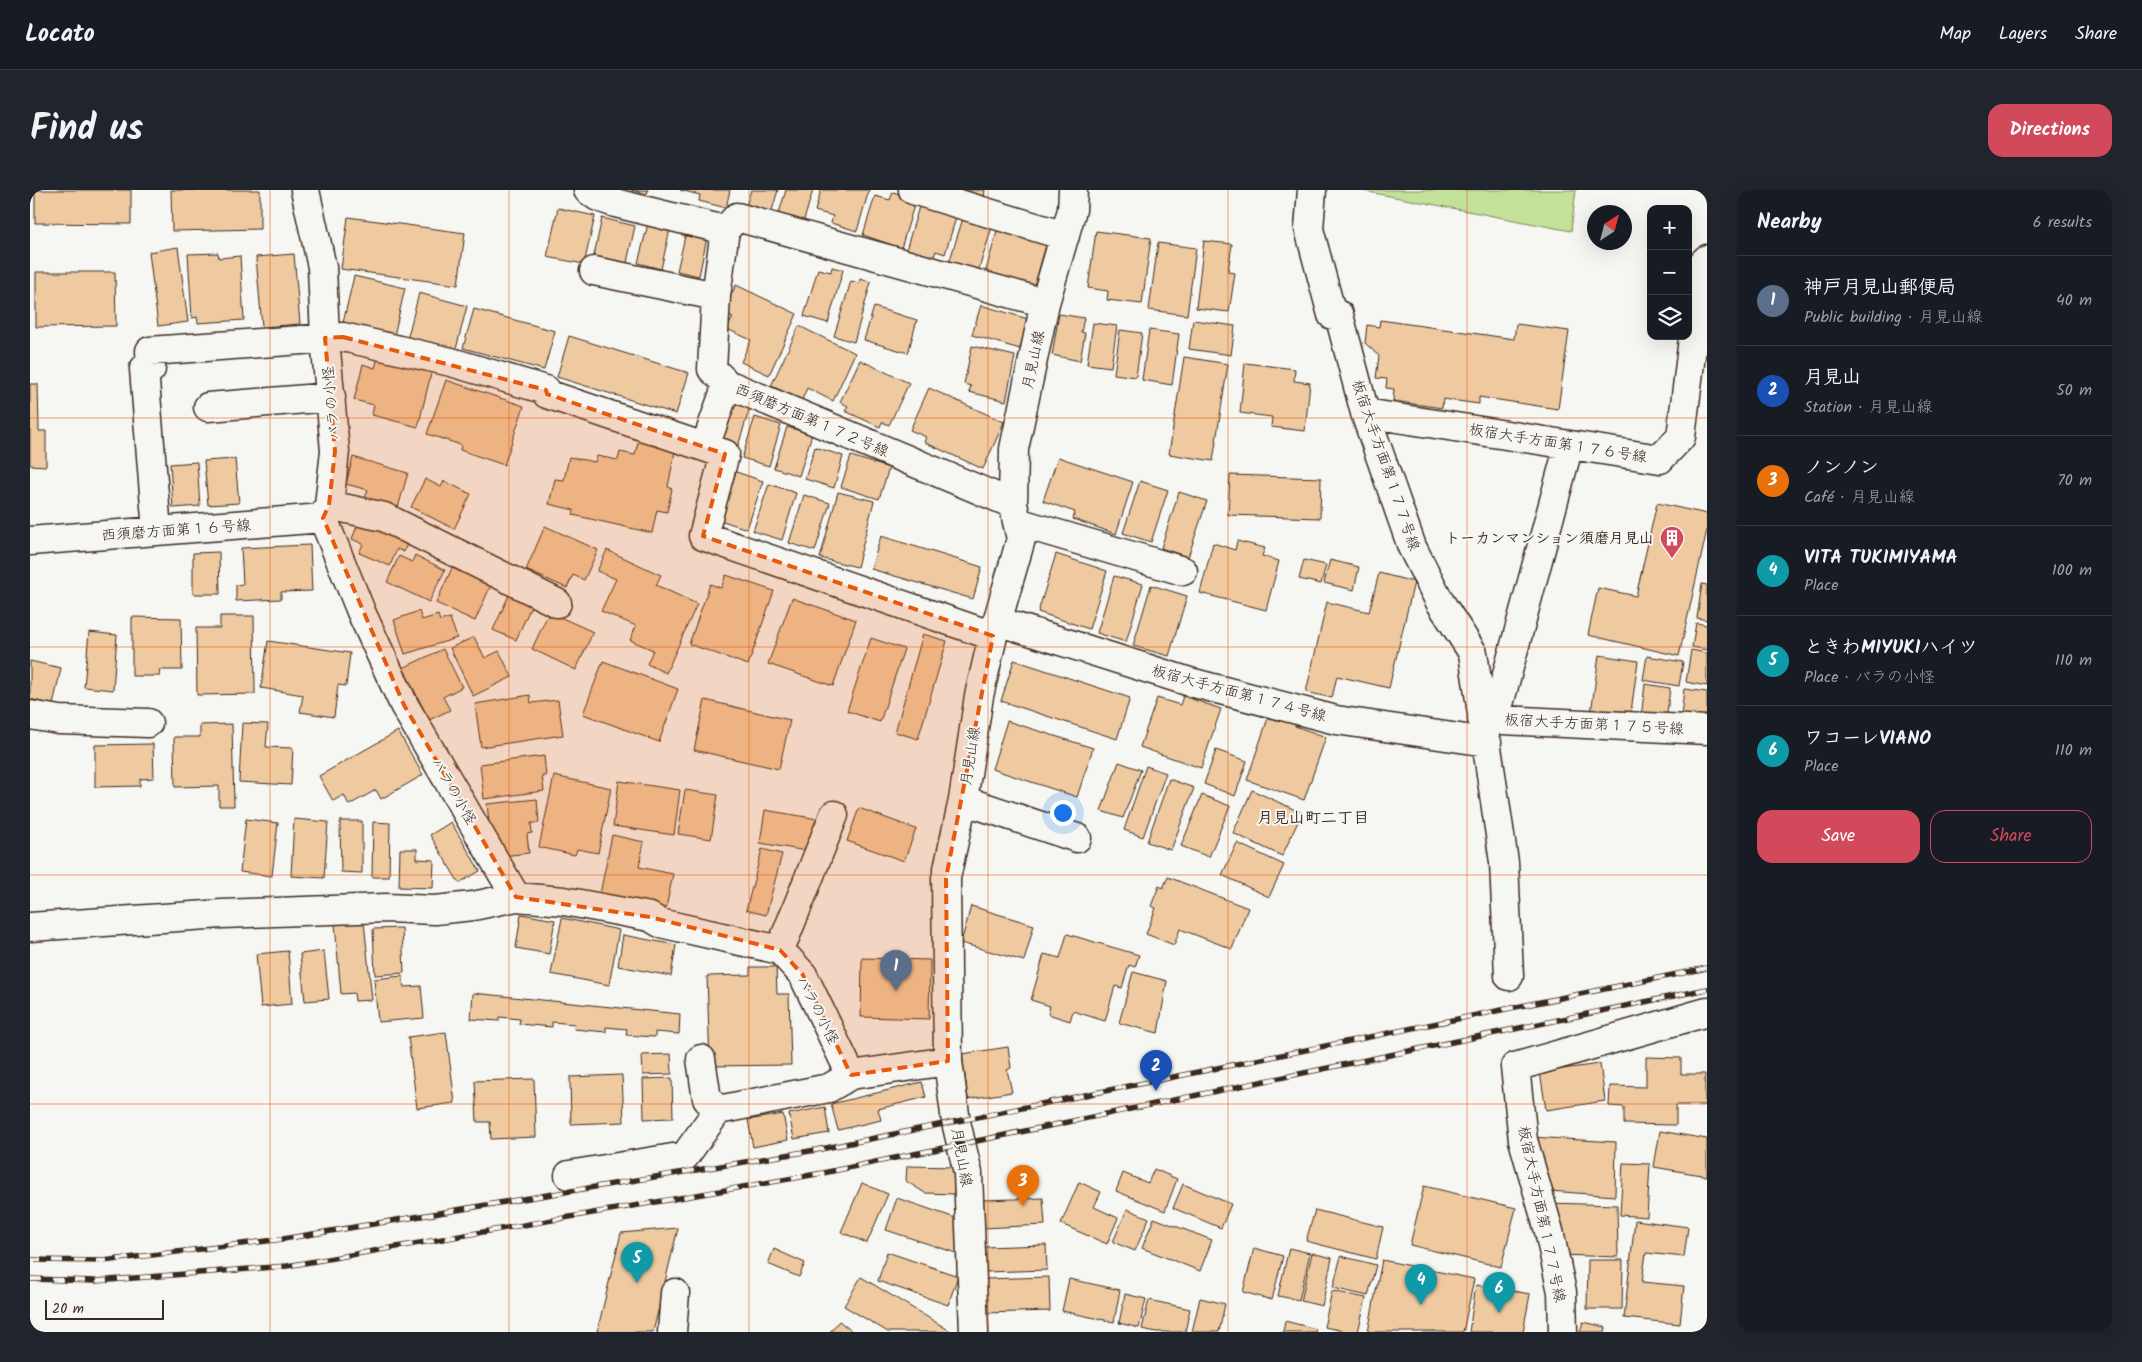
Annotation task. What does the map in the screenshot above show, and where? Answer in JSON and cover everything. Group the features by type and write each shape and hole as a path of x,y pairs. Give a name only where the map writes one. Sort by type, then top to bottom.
{"street":[{"name":"バラの小怪","path":"305,190 322,267 325,338 335,451 326,512 362,614 404,705 516,897"},
{"path":"588,190 598,197 615,204 725,230 737,217 1045,302"},
{"path":"913,190 1065,236"},
{"name":"月見山線","path":"974,1332 968,1173 956,1122 948,1061 946,878 963,800 979,696 995,628 1021,539 1015,513 1014,449 1045,302 1072,210 1073,190"},
{"name":"板宿大手方面第１７７号線","path":"1312,190 1309,229 1332,315 1339,315 1365,413 1412,547 1440,602 1473,653 1488,727 1504,862 1509,976"},
{"name":"西須磨方面第１７２号線","path":"725,230 716,296 712,369 727,384 1015,513 1183,571"},
{"name":"板宿大手方面第１７６号線","path":"1365,413 1660,459 1681,437 1702,264 1707,259"},
{"path":"594,271 716,296"},
{"path":"157,531 144,370 151,369 150,351 343,337 451,362 546,390 546,394 705,447 727,384"},
{"path":"208,407 331,397"},
{"path":"1488,727 1569,445"},
{"name":"板宿大手方面第１７４号線","path":"705,447 725,454 703,536 995,628 1327,718 1488,727"},
{"name":"西須磨方面第１６号線","path":"30,541 157,531 326,512 384,517 557,603"},
{"path":"30,715 59,720 148,723"},
{"name":"板宿大手方面第１７５号線","path":"1488,727 1707,730"},
{"path":"963,800 1077,838"},
{"path":"30,927 222,914 386,908 435,910 472,906 516,897 564,901 650,917 660,923 780,950 834,815"},
{"name":"バラの小怪","path":"780,950 803,975 851,1075"},
{"name":"板宿大手方面第１７７号線","path":"1563,1332 1562,1292 1549,1231 1523,1140 1515,1067 1707,1012"},
{"path":"701,1059 706,1099 718,1110"},
{"path":"569,1175 685,1156 718,1110 829,1088 851,1075 948,1061"},
{"path":"672,1332 675,1293"}],"highlighted area":[{"path":"343,337 546,390 547,394 725,454 703,536 993,636 946,878 948,1061 851,1075 803,975 780,950 650,917 516,897 404,705 323,518 329,505 335,451 325,338"}],"green space":[{"path":"1358,190 1576,190 1571,231"}],"building":[{"path":"35,190 131,190 131,224 35,223"},
{"path":"171,190 260,190 260,229 172,231"},
{"path":"631,190 648,190 647,194"},
{"path":"680,190 730,190 726,208 699,201 700,195"},
{"path":"751,190 778,190 771,214 746,206"},
{"path":"786,190 813,190 803,223 778,216"},
{"path":"821,190 869,190 857,231 831,223 833,216 815,211"},
{"path":"945,190 985,190 984,198"},
{"path":"893,192 916,199 901,248 863,235 875,196 890,200"},
{"path":"921,200 958,211 945,254 936,251 933,259 906,250"},
{"path":"558,208 595,216 584,264 547,257"},
{"path":"964,215 993,224 978,272 949,263"},
{"path":"348,217 465,233 458,285 341,269"},
{"path":"602,218 635,226 626,267 593,260"},
{"path":"648,224 670,229 661,269 638,263"},
{"path":"999,224 1048,238 1034,288 985,274"},
{"path":"1096,231 1151,238 1142,304 1107,300 1108,291 1088,288"},
{"path":"686,232 707,237 699,276 677,271"},
{"path":"1204,241 1232,244 1228,272 1235,273 1229,312 1196,308"},
{"path":"1158,243 1196,248 1187,315 1149,310"},
{"path":"178,247 188,322 158,326 149,252"},
{"path":"218,253 219,258 240,256 244,320 198,323 197,317 192,318 188,254"},
{"path":"294,254 300,324 262,327 256,257"},
{"path":"832,267 843,270 828,323 804,316 818,269 831,272"},
{"path":"36,272 115,272 116,326 36,327"},
{"path":"354,276 405,288 393,340 342,327"},
{"path":"860,279 871,282 854,342 834,336 851,281 859,283"},
{"path":"736,285 797,314 769,375 741,362 751,340 727,329 733,317 723,312"},
{"path":"419,293 467,306 455,353 407,340"},
{"path":"981,305 1028,319 1020,349 972,335"},
{"path":"874,307 917,320 908,353 864,340"},
{"path":"474,309 555,331 544,370 463,348"},
{"path":"1059,314 1084,318 1081,332 1085,333 1080,361 1052,355"},
{"path":"1193,320 1235,326 1231,355 1189,349"},
{"path":"1380,320 1514,339 1516,324 1569,331 1558,409 1479,397 1479,404 1443,399 1442,408 1393,401 1394,389 1386,388 1387,379 1376,378 1379,356 1365,343 1367,325 1379,327"},
{"path":"1093,323 1117,326 1111,367 1087,364"},
{"path":"799,326 855,353 833,401 807,388 802,400 771,386"},
{"path":"1120,330 1142,333 1136,377 1114,374"},
{"path":"1149,330 1179,334 1172,385 1142,380"},
{"path":"569,336 689,373 676,414 557,377"},
{"path":"972,346 1015,356 1006,401 969,392 971,386 964,384"},
{"path":"378,357 432,370 418,427 372,415 374,405 354,400 363,364 375,368"},
{"path":"1184,357 1228,364 1213,461 1169,454"},
{"path":"860,360 909,383 889,425 882,422 880,427 845,411 848,406 840,402"},
{"path":"1245,363 1295,369 1294,381 1310,383 1305,431 1271,427 1272,417 1240,413"},
{"path":"446,380 524,406 504,465 460,450 461,445 427,434"},
{"path":"30,384 38,384 39,431 46,431 46,466 30,465"},
{"path":"929,388 1004,422 983,469 924,442 926,437 910,430"},
{"path":"730,401 750,407 738,446 717,439"},
{"path":"755,417 781,425 769,466 742,458"},
{"path":"787,427 812,434 799,476 774,468"},
{"path":"638,442 675,451 668,487 672,489 667,512 657,510 652,533 573,515 574,510 549,504 555,479 564,480 569,457 595,462 597,456 618,460 620,452 635,455"},
{"path":"815,447 843,456 834,488 805,479"},
{"path":"851,456 889,468 879,499 841,487"},
{"path":"353,457 408,473 397,511 364,501 368,490 346,484"},
{"path":"1058,457 1133,482 1116,534 1073,519 1075,512 1043,501"},
{"path":"235,459 239,503 208,505 204,461"},
{"path":"197,462 200,506 173,508 170,464"},
{"path":"736,472 763,481 747,529 720,520"},
{"path":"1230,475 1321,478 1320,518 1228,515"},
{"path":"425,479 441,487 444,481 471,494 454,529 411,507"},
{"path":"1140,481 1168,490 1151,542 1123,533"},
{"path":"769,484 796,493 782,540 753,531"},
{"path":"838,492 874,501 857,567 820,558"},
{"path":"1179,492 1207,501 1188,557 1161,548"},
{"path":"804,495 830,503 815,551 789,543"},
{"name":"トーカンマンション須磨月見山","path":"1657,503 1707,514 1707,530 1679,656 1588,635 1598,588 1636,596"},
{"path":"359,521 408,541 404,552 397,549 390,566 359,553 363,544 352,539"},
{"path":"545,526 598,550 584,580 573,575 567,588 526,570"},
{"path":"881,536 982,567 973,599 871,569"},
{"path":"1237,541 1265,548 1262,556 1279,561 1266,610 1200,593 1213,543 1235,550"},
{"path":"310,545 312,591 281,592 281,599 236,601 236,585 243,584 241,548"},
{"path":"607,550 661,575 656,585 697,604 666,673 647,664 653,650 630,640 636,626 601,611 616,579 597,571"},
{"path":"219,552 220,594 193,594 193,553"},
{"path":"1056,554 1107,571 1089,629 1038,612"},
{"path":"415,555 445,570 429,602 387,582 399,556 412,562"},
{"path":"1304,560 1326,565 1321,584 1299,579"},
{"path":"1330,560 1359,567 1354,590 1324,583"},
{"path":"452,568 491,585 475,621 436,603"},
{"path":"1379,573 1414,582 1389,688 1337,676 1332,698 1306,692 1327,602 1369,612"},
{"path":"726,575 774,591 748,665 689,644 710,584 721,588"},
{"path":"1114,576 1143,584 1126,642 1097,633"},
{"path":"1702,584 1707,585 1707,620 1697,618"},
{"path":"1151,585 1187,596 1169,656 1133,646"},
{"path":"510,593 532,604 516,640 493,630"},
{"path":"792,598 856,620 833,686 768,664"},
{"path":"419,611 422,620 438,615 440,621 450,618 457,638 405,654 394,620"},
{"path":"549,612 593,632 576,670 532,649"},
{"path":"220,616 254,616 255,694 197,695 196,628 220,628"},
{"path":"132,617 181,618 182,670 159,670 160,676 132,676"},
{"path":"1696,623 1707,625 1707,650 1692,647"},
{"path":"89,632 117,635 113,690 84,687"},
{"path":"923,634 947,641 918,739 895,732"},
{"path":"474,637 485,658 499,651 512,677 473,696 450,648"},
{"path":"871,638 904,649 880,722 847,711"},
{"path":"268,641 350,653 346,686 338,685 334,717 300,712 303,695 261,688"},
{"path":"443,649 462,687 443,697 450,710 429,720 403,668"},
{"path":"1691,650 1707,653 1707,686 1686,682"},
{"path":"1599,655 1638,661 1630,719 1591,713"},
{"path":"1647,656 1683,662 1679,686 1643,680"},
{"path":"1014,660 1130,698 1117,739 1001,701"},
{"path":"30,661 61,668 53,705 30,699"},
{"path":"603,661 678,689 659,742 583,714"},
{"path":"1645,684 1670,688 1666,722 1641,718"},
{"path":"1684,689 1707,692 1707,721 1681,717"},
{"path":"530,695 531,703 558,700 563,735 481,747 475,704"},
{"path":"1183,696 1221,709 1201,768 1140,747 1157,698 1180,705"},
{"path":"705,700 790,720 779,769 694,750"},
{"path":"1270,712 1297,721 1295,726 1326,737 1304,800 1247,780"},
{"path":"1007,721 1093,748 1077,797 992,769"},
{"path":"242,723 268,724 266,747 293,748 291,785 239,782"},
{"path":"232,724 234,806 219,806 219,786 175,787 174,737 200,737 200,725"},
{"path":"398,731 423,775 381,799 376,790 349,805 344,795 333,801 319,776"},
{"path":"153,744 154,778 140,779 140,786 95,787 95,745"},
{"path":"1216,750 1247,761 1235,796 1204,784"},
{"path":"544,756 546,776 542,776 544,791 484,799 480,764"},
{"path":"1119,762 1141,770 1123,818 1101,811"},
{"path":"1146,766 1166,773 1143,837 1124,830"},
{"path":"554,776 611,788 598,853 577,849 575,855 539,847"},
{"path":"1169,779 1194,788 1171,850 1147,842"},
{"path":"619,781 680,790 674,835 613,826"},
{"path":"685,790 718,795 711,839 678,834"},
{"path":"1252,790 1302,813 1282,856 1233,833"},
{"path":"1202,795 1230,806 1209,857 1181,846"},
{"path":"537,799 539,823 531,823 532,833 527,834 529,853 502,856 500,840 491,841 487,804"},
{"path":"859,808 916,829 904,861 847,841"},
{"path":"765,810 818,819 812,852 760,843"},
{"path":"246,819 278,823 272,876 240,872"},
{"path":"294,819 328,822 324,878 291,876"},
{"path":"340,821 362,821 362,873 341,872"},
{"path":"373,822 390,823 389,877 372,877"},
{"path":"451,822 480,871 459,883 430,835"},
{"path":"612,835 644,842 639,867 673,874 666,908 600,894"},
{"path":"1237,843 1284,865 1269,897 1222,875"},
{"path":"400,849 417,849 417,859 434,860 433,888 399,887"},
{"path":"762,849 782,854 766,915 746,910"},
{"path":"1168,877 1248,908 1232,949 1180,929 1174,945 1146,934 1156,908 1151,906 1159,886 1163,888"},
{"path":"971,906 1034,925 1024,961 961,943"},
{"path":"521,914 555,920 549,954 516,948"},
{"path":"562,918 619,930 609,985 551,974"},
{"path":"364,922 372,1000 355,1001 354,993 341,994 335,924"},
{"path":"402,928 404,973 375,975 373,929"},
{"path":"1067,934 1139,955 1135,967 1129,965 1122,988 1115,986 1105,1021 1073,1011 1070,1021 1048,1014 1050,1006 1031,1000 1044,954 1060,958"},
{"path":"623,935 676,945 671,976 618,966"},
{"path":"288,951 292,1004 261,1007 256,954"},
{"path":"324,951 329,999 305,1001 300,954"},
{"path":"862,958 930,960 929,1019 861,1017"},
{"path":"750,967 776,967 777,994 789,994 791,1065 710,1066 707,976 750,975"},
{"path":"1133,972 1167,981 1158,1033 1119,1023"},
{"path":"402,976 404,987 421,986 424,1018 378,1022 374,979"},
{"path":"473,993 680,1014 679,1034 655,1032 655,1037 626,1035 627,1029 606,1027 606,1032 574,1029 575,1024 552,1022 552,1027 519,1024 520,1019 499,1017 499,1021 471,1019"},
{"path":"446,1032 455,1103 417,1108 408,1037"},
{"path":"1008,1047 1011,1068 1007,1070 1012,1092 968,1099 962,1054"},
{"path":"671,1054 672,1074 643,1075 642,1055"},
{"path":"1646,1057 1681,1058 1681,1074 1705,1074 1705,1105 1676,1105 1676,1125 1624,1124 1624,1107 1609,1106 1610,1086 1646,1087"},
{"path":"1600,1064 1605,1101 1546,1110 1540,1072"},
{"path":"622,1075 624,1122 571,1124 570,1077"},
{"path":"672,1078 673,1118 644,1119 643,1079"},
{"path":"534,1079 536,1137 491,1139 490,1122 477,1122 475,1081"},
{"path":"922,1082 926,1097 878,1109 881,1120 838,1130 831,1104"},
{"path":"825,1107 829,1133 794,1139 789,1114"},
{"path":"783,1114 788,1140 753,1147 748,1120"},
{"path":"1660,1131 1707,1139 1707,1176 1654,1167"},
{"path":"1530,1137 1616,1142 1615,1196 1550,1191"},
{"path":"1623,1163 1650,1164 1647,1217 1620,1215"},
{"path":"907,1166 955,1167 954,1194 925,1193 906,1181"},
{"path":"1154,1169 1177,1179 1165,1211 1116,1191 1123,1173 1148,1183"},
{"path":"1079,1182 1101,1192 1094,1207 1118,1218 1107,1244 1061,1224"},
{"path":"862,1183 888,1194 867,1243 841,1232"},
{"path":"1183,1184 1231,1204 1221,1228 1173,1208"},
{"path":"1424,1186 1516,1208 1501,1267 1410,1245"},
{"path":"897,1198 967,1222 956,1253 886,1230"},
{"path":"1043,1198 1045,1225 983,1228 983,1200"},
{"path":"1548,1203 1617,1205 1618,1257 1559,1255"},
{"path":"1127,1209 1149,1218 1135,1251 1113,1242"},
{"path":"1315,1210 1383,1227 1376,1259 1306,1241"},
{"path":"1154,1218 1212,1240 1200,1271 1142,1248"},
{"path":"1635,1220 1688,1227 1684,1257 1646,1253 1642,1282 1684,1286 1680,1324 1624,1318"},
{"path":"678,1228 653,1332 597,1332 621,1233"},
{"path":"1046,1245 1047,1270 985,1272 984,1247"},
{"path":"1254,1248 1283,1256 1272,1300 1243,1292"},
{"path":"1289,1248 1310,1253 1299,1300 1278,1296"},
{"path":"774,1249 805,1263 799,1277 768,1264"},
{"path":"887,1252 958,1276 948,1305 878,1281"},
{"path":"1312,1253 1332,1258 1322,1306 1301,1301"},
{"path":"1341,1256 1376,1265 1368,1296 1333,1288"},
{"path":"1382,1260 1474,1279 1463,1332 1368,1332"},
{"path":"1588,1260 1623,1260 1622,1309 1587,1309"},
{"path":"861,1277 952,1332 888,1332 844,1306"},
{"path":"1049,1277 1050,1311 985,1313 985,1279"},
{"path":"1069,1279 1120,1290 1114,1322 1062,1311"},
{"path":"1476,1285 1530,1294 1523,1332 1469,1332"},
{"path":"1332,1291 1366,1298 1358,1332 1324,1327"},
{"path":"1125,1294 1146,1299 1139,1328 1119,1323"},
{"path":"1200,1298 1225,1304 1219,1332 1192,1332"},
{"path":"1149,1300 1190,1309 1185,1332 1157,1332 1142,1329"},
{"path":"839,1321 853,1332 830,1332"},
{"path":"1285,1321 1316,1329 1315,1332 1283,1332"},
{"path":"1583,1322 1606,1327 1605,1332 1580,1332"}],"railway":[{"path":"30,1260 103,1261 283,1239 816,1150 1707,968"},
{"path":"30,1279 96,1281 287,1266 823,1173 1707,989"}],"place":[{"name":"トーカンマンション須磨月見山","path":"1672,559"},
{"name":"神戸月見山郵便局","path":"896,991"},
{"name":"月見山","path":"1156,1091"},
{"name":"ノンノン","path":"1023,1206"},
{"name":"ときわMIYUKIハイツ","path":"637,1283"},
{"name":"VITA TUKIMIYAMA","path":"1421,1305"},
{"name":"ワコーレVIANO","path":"1499,1313"}],"district":[{"name":"月見山町二丁目","path":"1313,817"}]}
